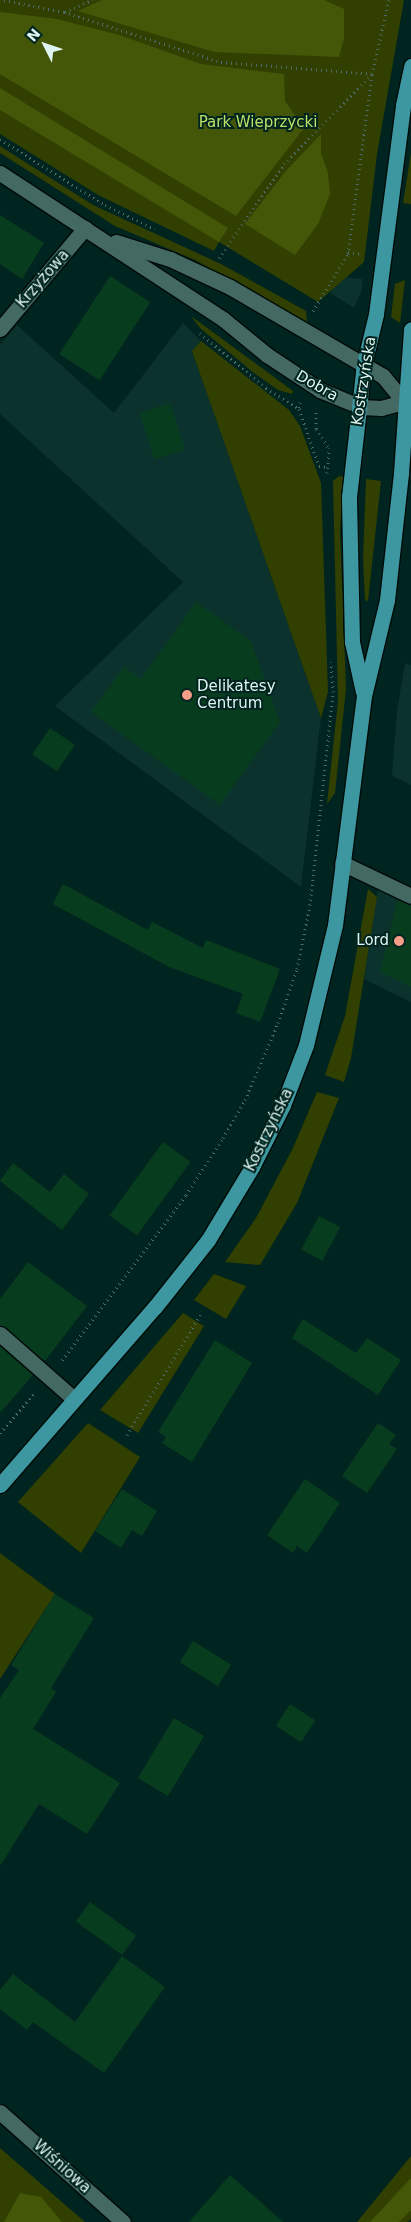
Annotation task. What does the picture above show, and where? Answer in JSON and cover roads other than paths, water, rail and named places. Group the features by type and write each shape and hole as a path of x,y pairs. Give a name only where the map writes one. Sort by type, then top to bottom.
{"main road":[{"name":"Kostrzyńska","path":"364,696 352,642 349,574 349,498 364,364 376,314 402,105 411,66"},
{"name":"Kostrzyńska","path":"0,1485 197,1255 252,1168 283,1105 306,1045 335,924 364,696 387,600 408,403 411,329"}],"street":[{"name":"Dobra","path":"0,173 223,319 304,380 344,402 359,406 381,408 408,403"},
{"name":"Dobra","path":"90,232 170,260 230,287 364,364 382,376 408,403"},
{"name":"Krzyżowa","path":"0,329 90,232"},
{"path":"342,863 411,896"},
{"path":"0,1334 74,1399"},
{"name":"Wiśniowa","path":"0,2112 123,2222"}],"place":[{"name":"Delikatesy Centrum","path":"187,695"},
{"name":"Lord","path":"399,941"}],"park label":[{"name":"Park Wieprzycki","path":"258,123"}]}
